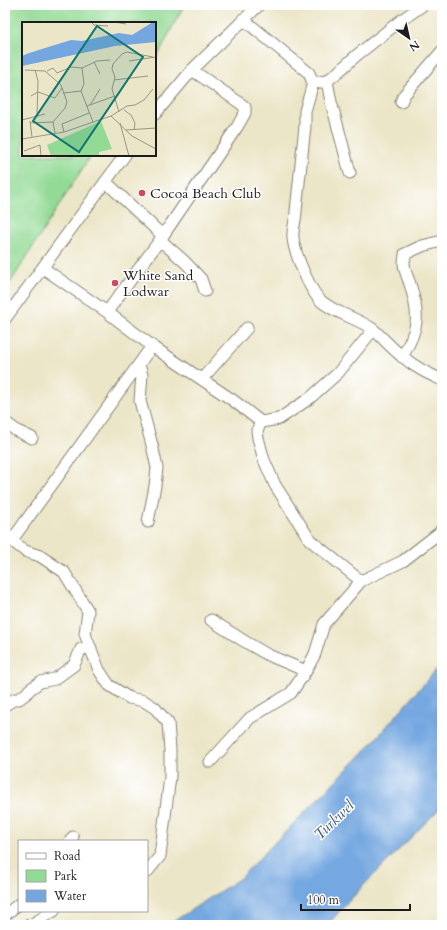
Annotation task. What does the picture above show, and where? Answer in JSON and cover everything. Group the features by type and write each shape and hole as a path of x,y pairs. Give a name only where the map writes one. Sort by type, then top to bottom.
{"street":[{"path":"156,113 192,70 259,5"},
{"path":"313,83 326,81 400,21 423,5"},
{"path":"243,19 309,73 313,83 305,111 305,126 296,218 292,237 302,269 309,283 320,300 336,311 373,330 402,357 424,372 442,380"},
{"path":"401,102 404,96 442,52"},
{"path":"107,312 162,238 245,113 245,107 192,70"},
{"path":"326,81 330,102 350,174"},
{"path":"5,320 124,156"},
{"path":"106,182 201,279 205,291"},
{"path":"402,357 415,329 417,314 404,264 405,254 422,246 442,241"},
{"path":"43,268 107,312 152,346 234,401 261,422"},
{"path":"202,379 247,328"},
{"path":"261,422 279,418 310,398 338,373 373,330"},
{"path":"148,871 160,856 170,777 168,723 155,708 144,701 129,698 109,685 99,670 85,634 88,611 64,572 40,556 25,551 9,537 152,346"},
{"path":"139,365 142,375 140,401 157,468 148,522"},
{"path":"5,422 17,431 32,438"},
{"path":"261,422 257,431 258,438 264,460 275,485 310,540 361,581"},
{"path":"210,762 250,718 291,693 306,671 315,654 324,624 361,581 403,561 442,529"},
{"path":"211,620 268,655 306,671"},
{"path":"5,705 15,699 20,699 40,682 54,680 74,665 81,649 90,648"},
{"path":"5,915 18,905"},
{"path":"29,925 52,912"}],"green space":[{"path":"5,5 184,5 156,58 156,22 22,22 22,156 90,156 5,291"}],"water":[{"name":"Turkwel","path":"442,663 442,806 363,886 327,925 168,925 239,879 367,749"}],"place":[{"name":"Cocoa Beach Club","path":"142,193"},
{"name":"White Sand Lodwar","path":"115,283"}]}
